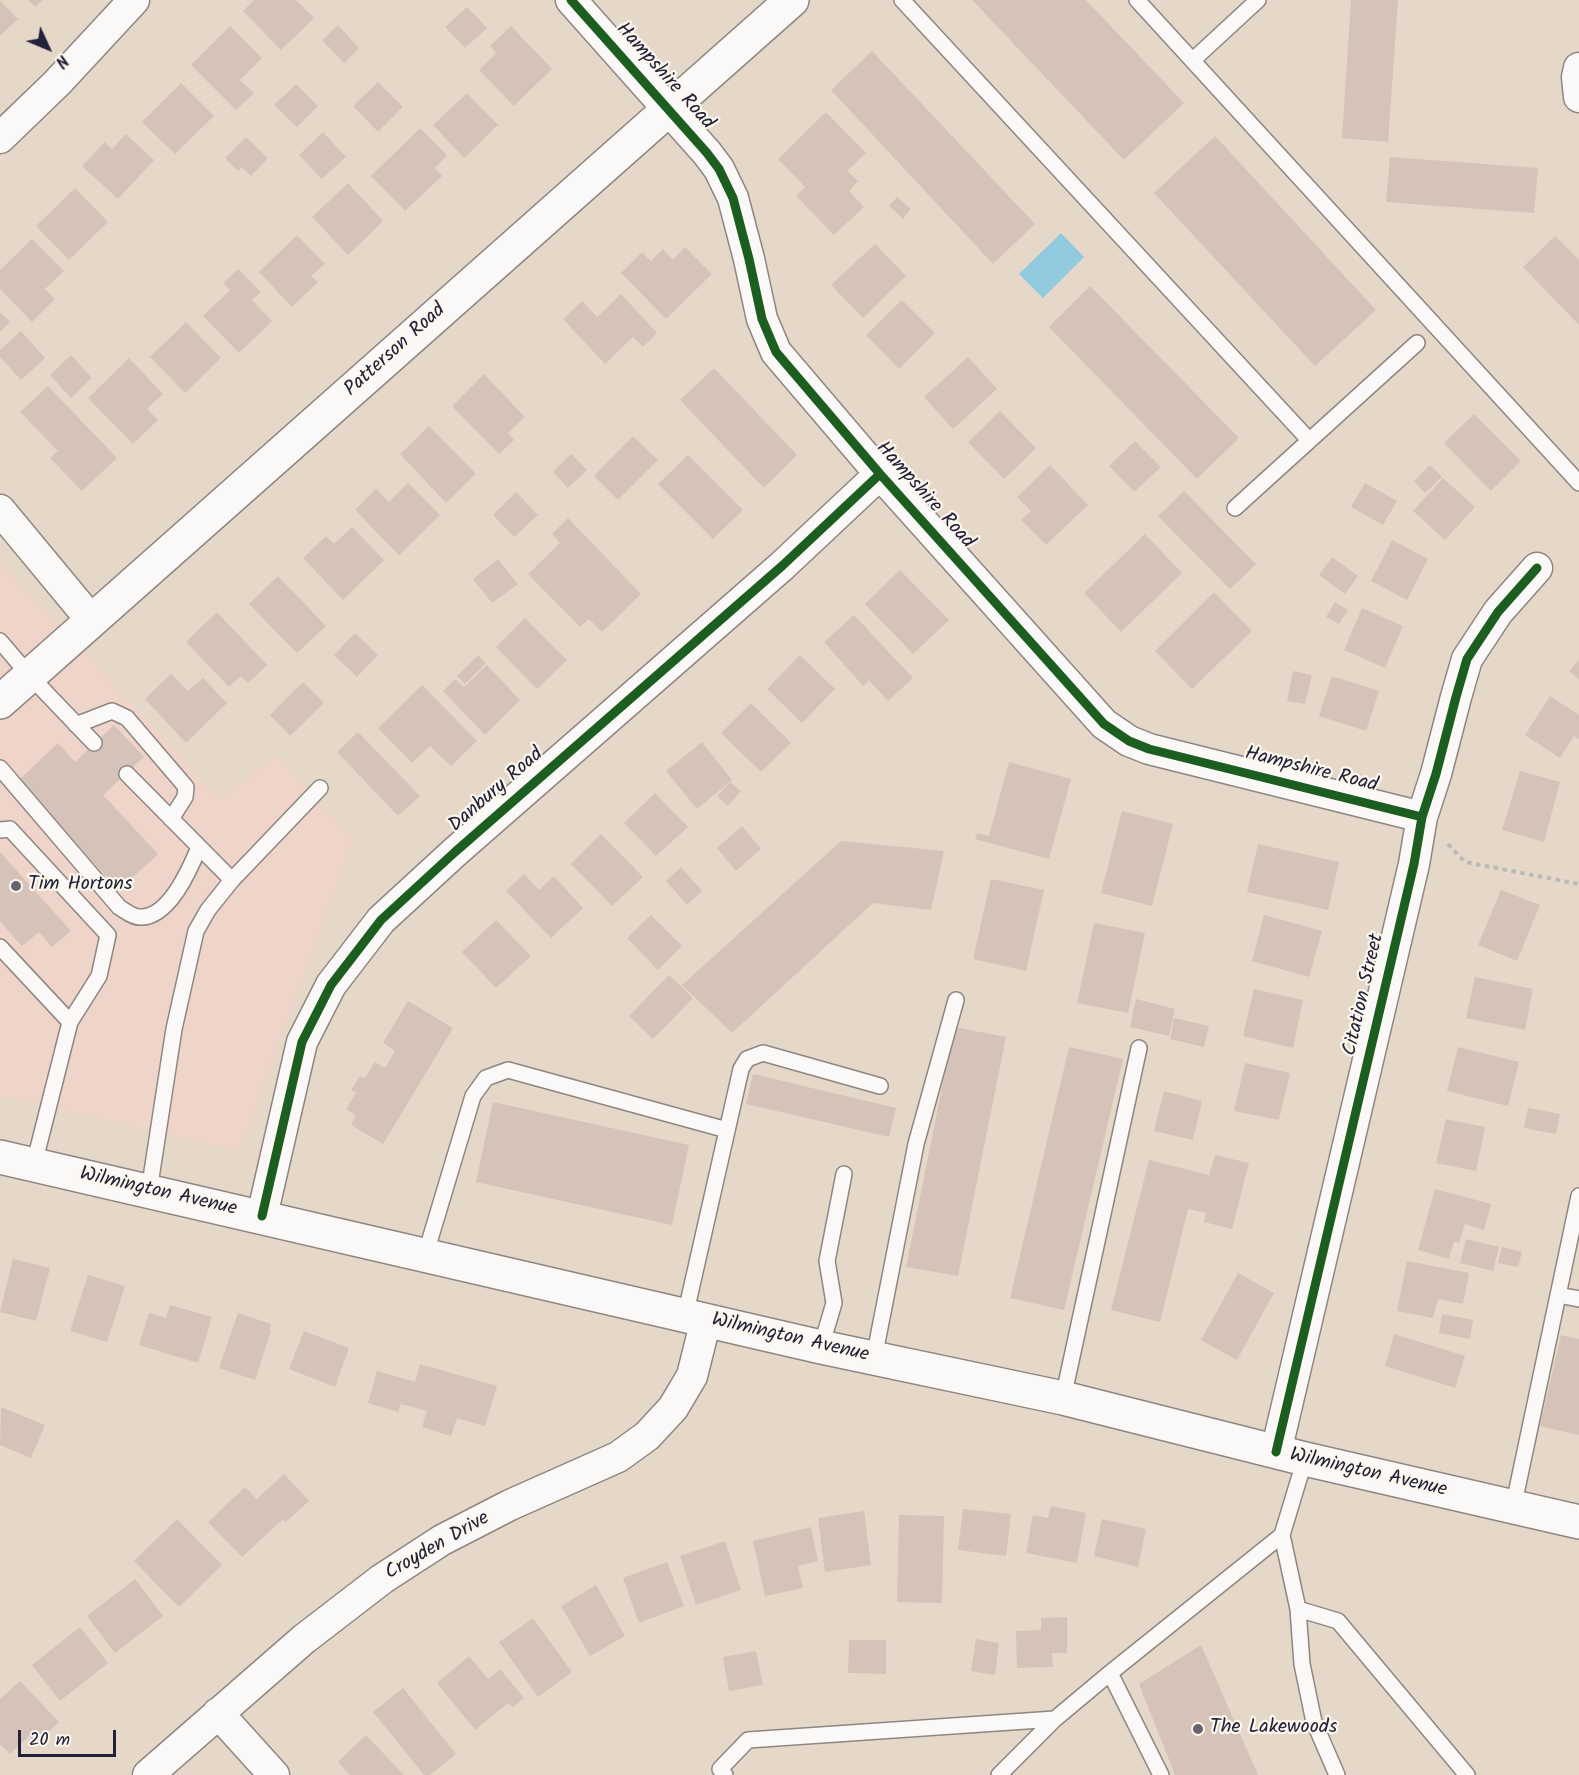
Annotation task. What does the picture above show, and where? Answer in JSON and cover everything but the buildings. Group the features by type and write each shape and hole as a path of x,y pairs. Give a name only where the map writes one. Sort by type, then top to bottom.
{"main road":[{"name":"Patterson Road","path":"0,702 792,0"},
{"name":"Wilmington Avenue","path":"0,1157 821,1347 1063,1398 1291,1456 1579,1522"}],"street":[{"path":"0,138 57,83 134,0"},
{"name":"Hampshire Road","path":"572,0 719,169 733,198 762,319 776,352 880,474 1104,724 1129,741 1149,749 1422,817"},
{"path":"1579,68 1577,77 1579,97"},
{"name":"Danbury Road","path":"262,1216 302,1042 331,985 381,920 455,852 782,566 880,474"},
{"path":"0,510 93,621"},
{"name":"Citation Street","path":"1291,1456 1422,817 1467,659 1498,612 1537,568"},
{"name":"Croyden Drive","path":"148,1775 313,1632 382,1579 441,1540 510,1505 618,1457 647,1436 673,1408 692,1376 695,1318"},
{"path":"218,1713 274,1775"}],"lane":[{"path":"902,0 1309,440"},
{"path":"1137,0 1579,483"},
{"path":"1193,60 1258,0"},
{"path":"1235,508 1417,343"},
{"path":"0,640 29,675 94,743"},
{"path":"76,725 112,711 127,718 186,787 184,797 171,819"},
{"path":"0,768 119,907 137,917 147,917 162,909 188,875 199,847"},
{"path":"126,774 232,880"},
{"path":"149,1191 174,1029 196,931 208,910 232,880 320,788"},
{"path":"0,830 10,829 108,935 99,976 70,1022 34,1164"},
{"path":"0,947 70,1022"},
{"path":"874,1358 916,1144 956,1000"},
{"path":"1063,1398 1139,1048"},
{"path":"695,1318 727,1130 741,1069 747,1059 763,1053 880,1086"},
{"path":"425,1256 473,1096 486,1078 508,1070 727,1130"},
{"path":"821,1347 834,1303 827,1261 844,1174"},
{"path":"1513,1508 1579,1196"},
{"path":"1558,1295 1579,1299"},
{"path":"1291,1456 1282,1535 1298,1609 1302,1664 1314,1722 1337,1775"},
{"path":"999,1775 1055,1719 1282,1535"},
{"path":"1298,1609 1338,1621 1467,1775"},
{"path":"1110,1673 1161,1775"},
{"path":"724,1775 720,1769 748,1740 1055,1719"}],"path":[{"path":"1422,817 1466,862 1579,884"}],"shaded area":[{"path":"0,561 221,800 275,754 354,838 240,1151 0,1096"}],"water":[{"path":"1061,233 1084,257 1043,298 1019,274"}],"cycle path":[{"path":"571,0 719,169 733,198 762,319 776,352 880,474 1104,724 1129,741 1149,749 1422,817"},
{"path":"262,1216 302,1042 331,985 381,920 455,852 782,566 880,474"},
{"path":"1276,1452 1414,864 1422,817 1467,659 1498,612 1537,568"}],"place":[{"name":"Tim Hortons","path":"16,886"},
{"name":"The Lakewoods","path":"1198,1729"}]}
